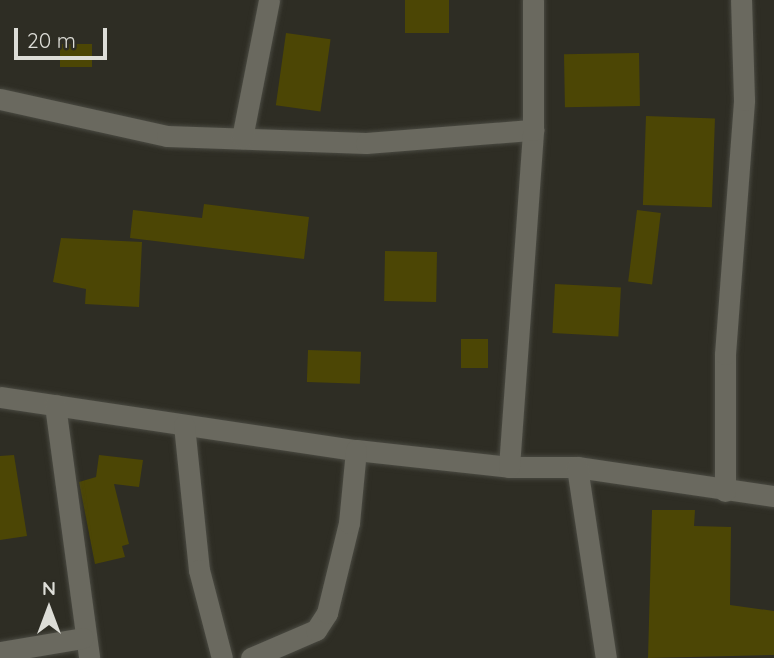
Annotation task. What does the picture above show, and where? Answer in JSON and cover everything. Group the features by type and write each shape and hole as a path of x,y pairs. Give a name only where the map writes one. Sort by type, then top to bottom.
{"street":[{"path":"242,138 269,0"},
{"path":"509,467 533,130 533,0"},
{"path":"725,491 725,354 744,100 741,0"},
{"path":"0,99 120,130 242,138 380,143 533,130"},
{"path":"0,397 356,450 509,467 576,467 725,491 774,496"},
{"path":"0,652 86,648 55,405"},
{"path":"184,425 199,570 222,658"},
{"path":"250,658 316,630 327,613 349,523 356,450"},
{"path":"576,467 606,658"}],"building":[{"path":"405,0 449,0 449,33 405,33"},
{"path":"286,33 331,39 320,112 276,105"},
{"path":"60,44 92,44 92,67 60,67"},
{"path":"639,53 640,106 565,107 564,54"},
{"path":"646,116 715,118 712,207 643,205"},
{"path":"204,204 309,217 304,259 130,238 133,210 202,218"},
{"path":"637,210 661,213 652,284 628,281"},
{"path":"61,238 142,242 139,307 85,304 86,289 53,282"},
{"path":"385,251 437,252 436,302 384,301"},
{"path":"555,284 621,287 618,336 552,333"},
{"path":"461,339 488,339 488,368 461,368"},
{"path":"308,350 361,352 360,384 307,382"},
{"path":"14,455 27,536 0,540 0,456"},
{"path":"99,455 143,460 139,487 114,484 129,544 122,546 125,557 95,564 79,482 96,477"},
{"path":"652,510 695,510 694,526 731,527 730,605 774,611 774,655 648,658"}]}
